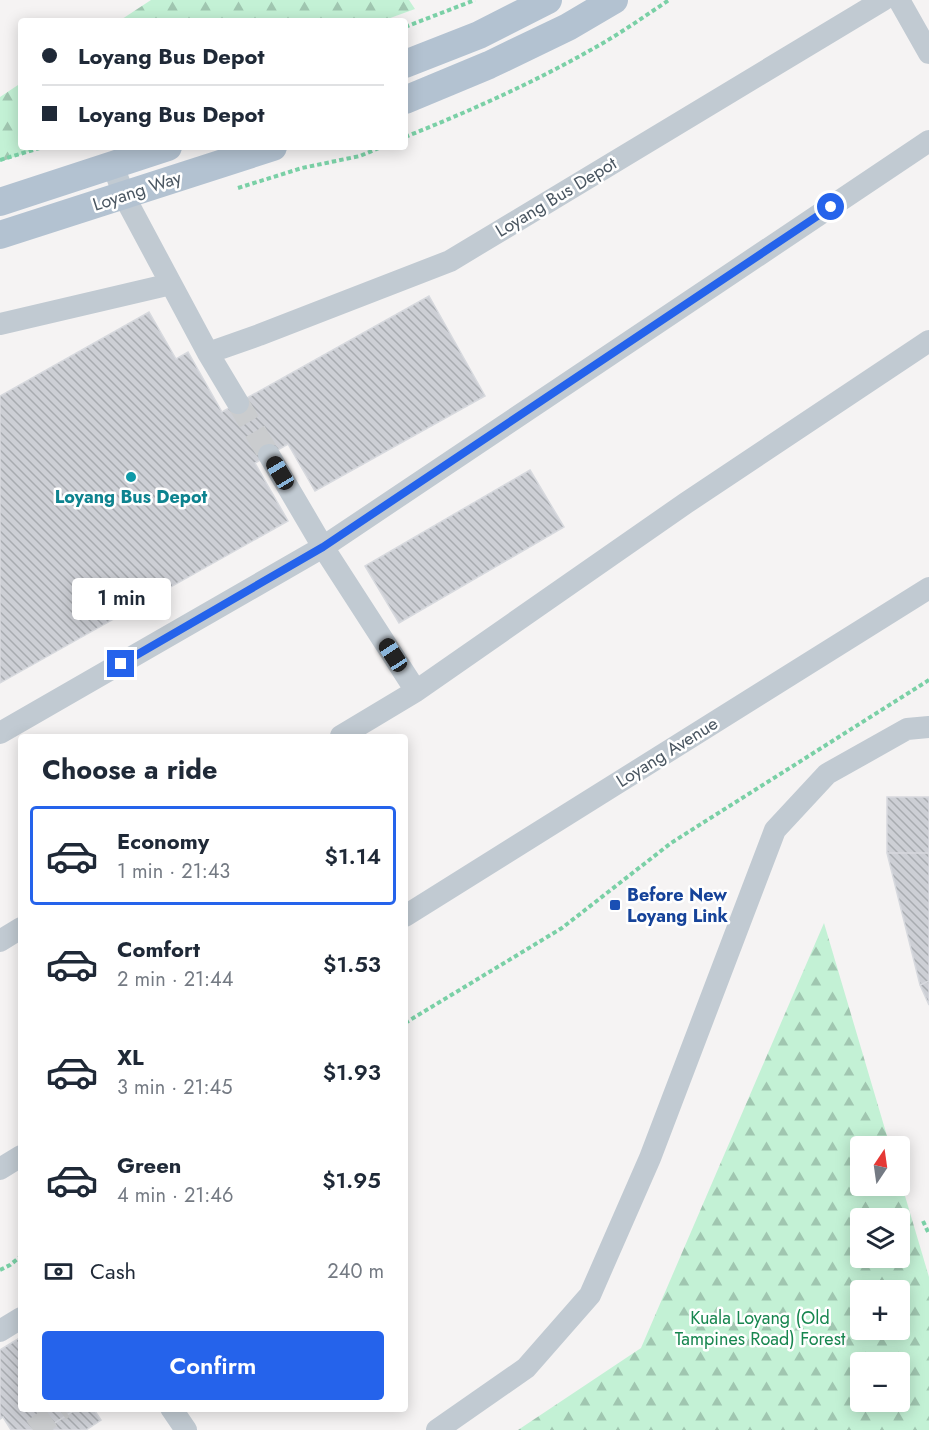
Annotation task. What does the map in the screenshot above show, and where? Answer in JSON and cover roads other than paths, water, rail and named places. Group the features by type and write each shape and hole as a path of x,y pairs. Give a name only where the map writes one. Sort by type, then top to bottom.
{"main road":[{"path":"408,63 479,35 548,0"},
{"path":"408,99 489,65 568,27 614,0"},
{"name":"Loyang Way","path":"0,202 159,150"},
{"name":"Loyang Way","path":"0,235 264,150"}],"street":[{"name":"Loyang Bus Depot","path":"208,353 450,261 883,0"},
{"path":"899,0 929,53"},
{"path":"0,734 323,547 929,141"},
{"path":"112,165 124,195 171,284 238,403"},
{"path":"0,324 171,284"},
{"path":"344,734 416,692 686,503 929,341"},
{"path":"269,455 323,547 416,692"},
{"name":"Loyang Avenue","path":"408,914 929,588"},
{"path":"436,1430 526,1368 590,1294 650,1158 775,830 827,774 907,729 929,727"},
{"path":"0,941 18,930"},
{"path":"0,1169 18,1158"},
{"path":"0,1331 18,1320"},
{"path":"174,1412 186,1430"}],"tunnel":[{"path":"238,403 269,455"},
{"path":"33,1430 58,1412"}],"place":[{"name":"Loyang Bus Depot","path":"131,477"},
{"name":"Before New Loyang Link","path":"615,905"}],"park label":[{"name":"Kuala Loyang (Old Tampines Road) Forest","path":"760,1328"}]}
